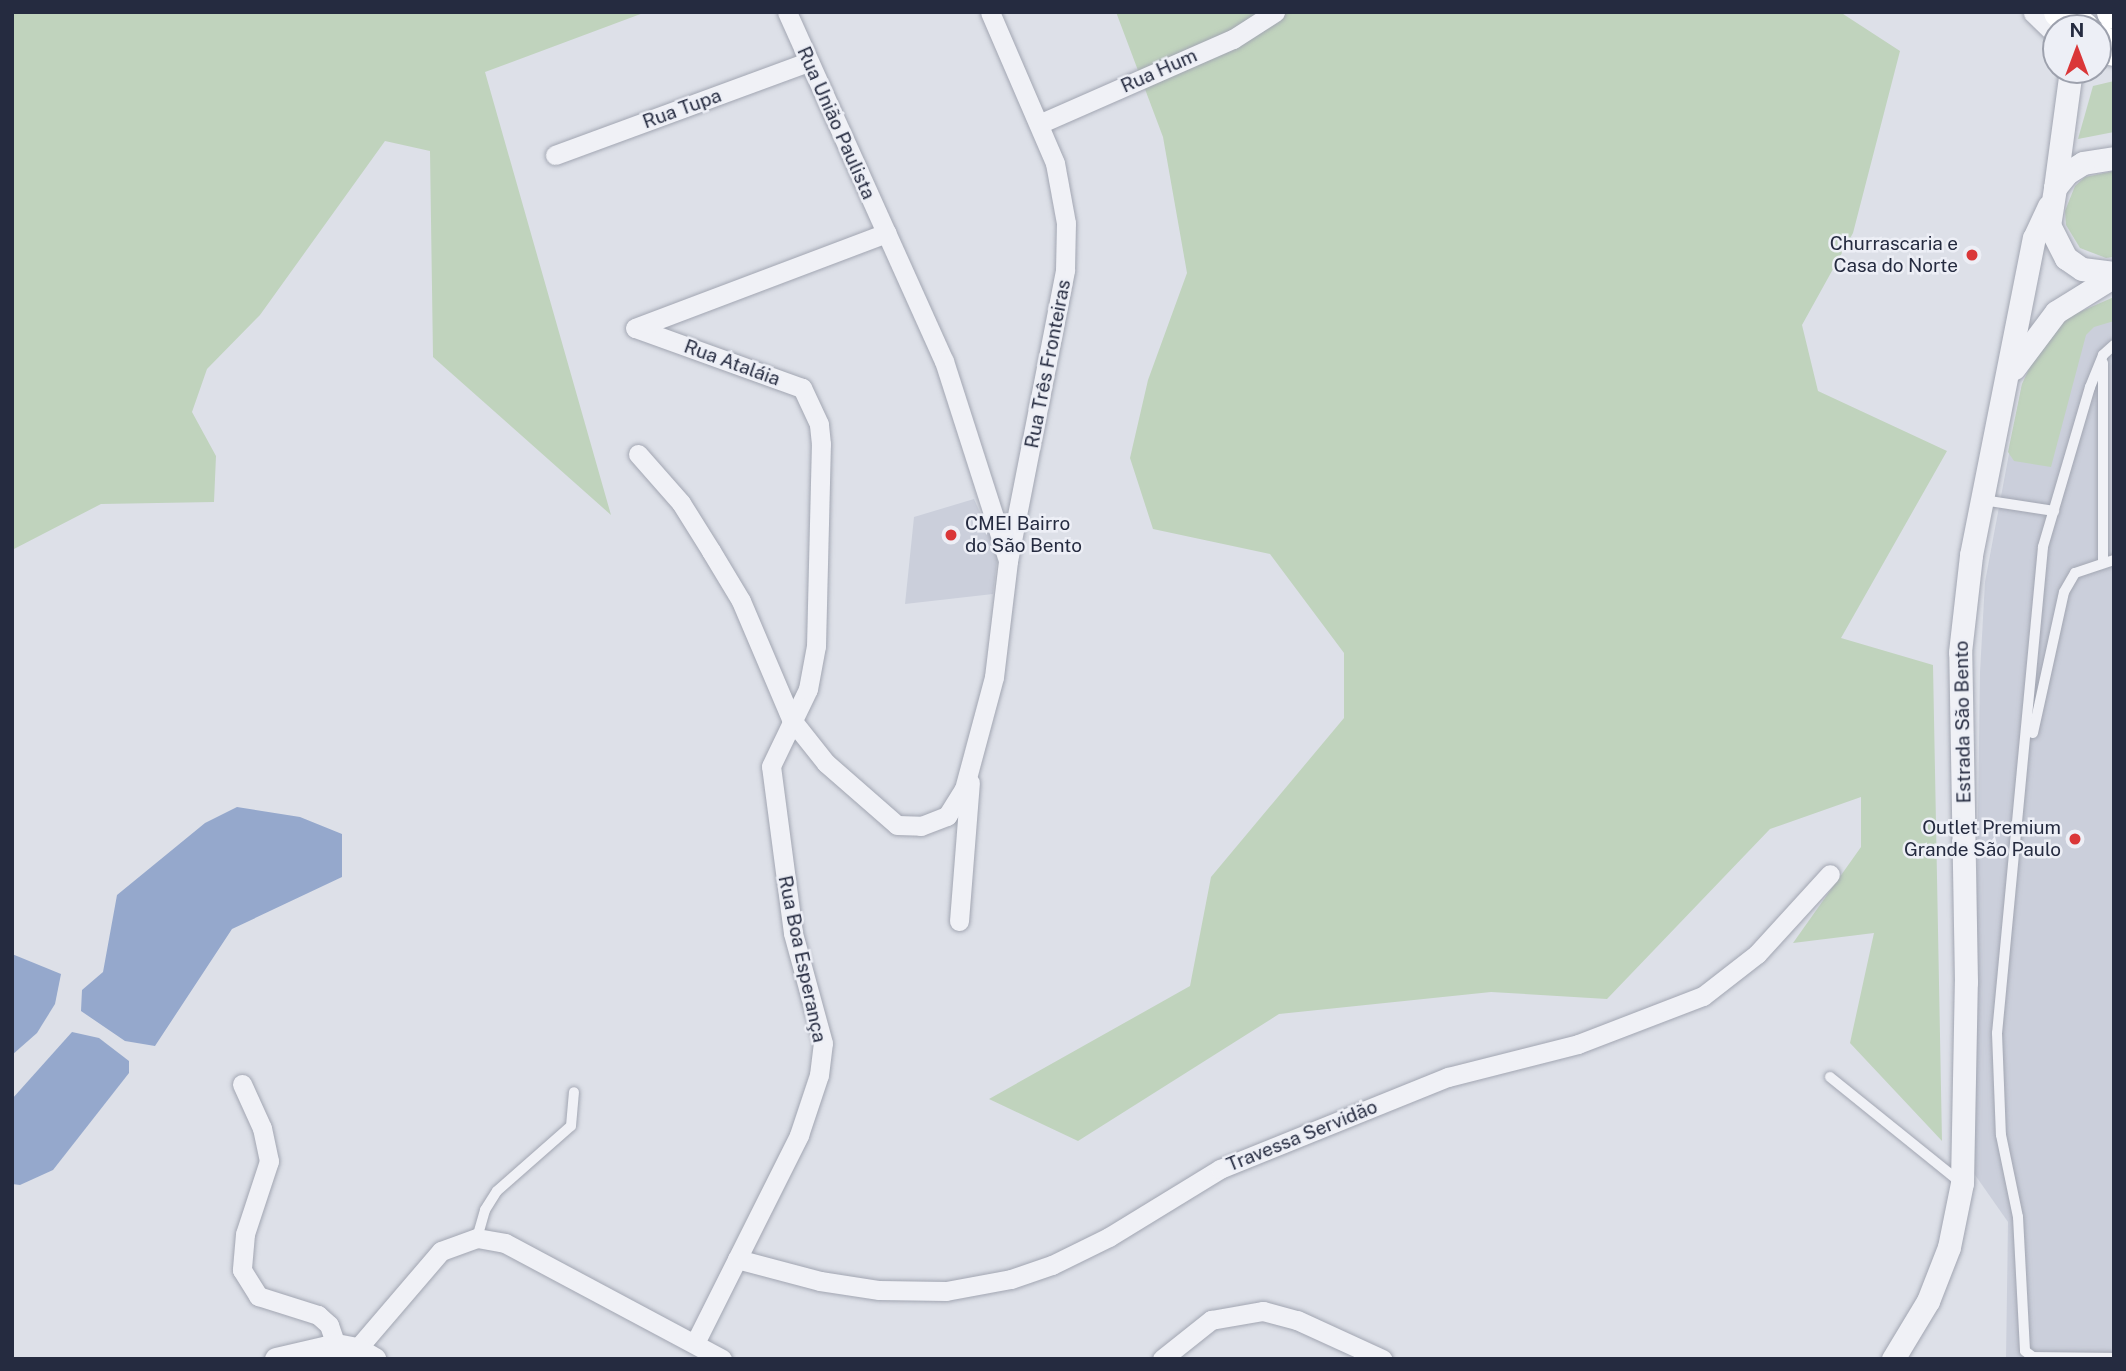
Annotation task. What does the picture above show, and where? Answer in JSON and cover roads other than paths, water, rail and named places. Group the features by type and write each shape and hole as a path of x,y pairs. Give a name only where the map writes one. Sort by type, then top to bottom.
{"street":[{"name":"Rua União Paulista","path":"788,12 808,62 887,233"},
{"name":"Rua Três Fronteiras","path":"791,719 849,787 897,825 920,826 947,816 971,767 994,677 1009,561 1065,270 1063,190 1039,124 990,12"},
{"name":"Rua Hum","path":"1039,124 1233,39 1275,12"},
{"name":"Rua Tupa","path":"555,155 808,62"},
{"path":"2069,84 2049,225 2066,258 2082,268 2114,274"},
{"path":"2052,197 2083,163 2114,158"},
{"name":"Estrada São Bento","path":"1892,1359 1932,1290 1949,1247 1962,1183 1966,968 1960,652 1982,500 2034,238 2052,197"},
{"name":"Rua Três Fronteiras","path":"887,233 944,361 1009,561"},
{"name":"Rua Ataláia","path":"791,719 808,689 816,646 819,424 802,388 635,328 887,233"},
{"path":"2007,379 2040,327 2114,274"},
{"path":"638,454 681,503 741,601 791,719"},
{"name":"Rua Boa Esperança","path":"695,1343 799,1135 819,1075 822,1043 793,933 771,766 791,719"},
{"path":"959,921 971,767"},
{"name":"Travessa Servidão","path":"737,1259 820,1281 879,1290 933,1291 1011,1279 1052,1265 1109,1237 1220,1169 1448,1077 1578,1044 1703,996 1757,954 1830,874"},
{"path":"243,1084 262,1128 269,1161 243,1243 243,1270 258,1296 318,1315 356,1351"},
{"path":"275,1359 356,1351 441,1251 477,1238 505,1243 722,1359"},
{"path":"1162,1359 1211,1320 1263,1311 1297,1320 1382,1359"}],"lane":[{"path":"2114,345 2103,355 2043,547 2024,775 2002,950 1997,1033 2001,1135 2018,1217 2025,1351 2033,1357 2114,1358"},
{"path":"2103,355 2103,562"},
{"path":"1982,500 2054,511"},
{"path":"2024,775 2064,592 2074,573 2114,560"},
{"path":"1830,1077 1962,1183"},
{"path":"477,1238 485,1210 497,1191 571,1126 574,1092"}],"water":[{"path":"237,807 300,817 342,834 342,877 232,929 155,1046 125,1041 81,1011 82,990 103,972 117,895 205,823"},
{"path":"12,954 61,974 55,1004 37,1033 12,1055"},
{"path":"72,1032 99,1038 129,1061 129,1073 53,1170 20,1185 12,1184 12,1099"}],"place":[{"name":"Churrascaria e Casa do Norte","path":"1972,255"},
{"name":"CMEI Bairro do São Bento","path":"951,535"},
{"name":"Outlet Premium Grande São Paulo","path":"2075,839"}]}
